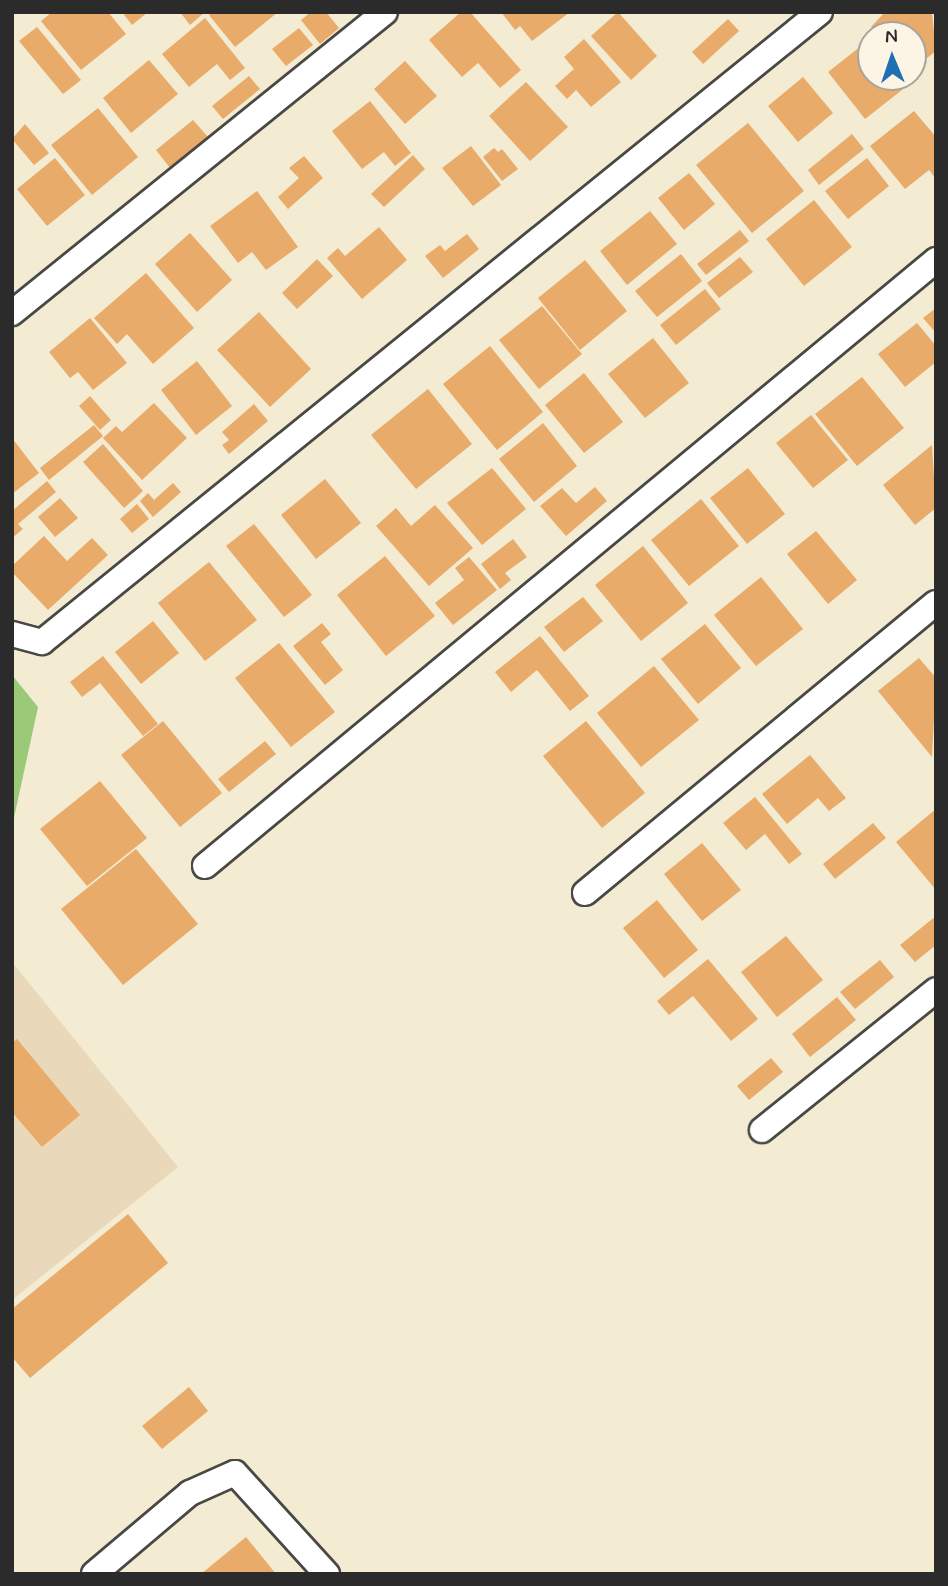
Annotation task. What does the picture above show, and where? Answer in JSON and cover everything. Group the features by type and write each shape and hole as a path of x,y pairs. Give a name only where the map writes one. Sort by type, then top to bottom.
{"street":[{"path":"12,313 385,12"},
{"path":"12,634 42,642 820,12"},
{"path":"205,866 936,260"},
{"path":"585,893 936,603"},
{"path":"762,1130 936,990"},
{"path":"94,1574 190,1493 235,1473 327,1574"}],"shaded area":[{"path":"12,962 178,1167 12,1300"}],"green space":[{"path":"12,675 38,707 12,827"}],"building":[{"path":"52,12 108,12 126,34 81,70 41,21"},
{"path":"122,12 148,12 132,25"},
{"path":"180,12 205,12 190,25"},
{"path":"213,12 278,12 235,47 209,15"},
{"path":"311,12 326,12 339,28 320,44 301,20"},
{"path":"461,12 470,12 521,70 500,88 478,63 462,77 429,40"},
{"path":"501,12 570,12 532,41 520,26 515,30"},
{"path":"618,12 657,56 631,80 591,36"},
{"path":"885,12 932,12 936,51 927,58 927,21 877,21"},
{"path":"205,18 245,68 230,80 217,64 189,87 162,54"},
{"path":"728,19 739,31 703,64 692,52"},
{"path":"37,27 81,80 63,94 19,41"},
{"path":"299,28 313,45 286,66 272,49"},
{"path":"584,39 621,82 591,107 576,90 567,99 555,86 574,69 564,57"},
{"path":"857,49 857,91 901,91 865,119 828,72"},
{"path":"149,60 178,94 131,133 103,98"},
{"path":"405,61 437,96 405,124 374,89"},
{"path":"249,76 260,89 223,119 212,106"},
{"path":"803,77 833,113 798,142 768,106"},
{"path":"526,82 568,127 530,161 489,116"},
{"path":"370,101 411,153 395,166 384,152 362,169 332,131"},
{"path":"98,108 138,157 92,195 51,145"},
{"path":"914,111 936,137 936,179 929,170 905,189 870,146"},
{"path":"193,120 208,137 170,168 156,150"},
{"path":"748,123 804,191 752,233 696,165"},
{"path":"25,124 49,153 34,165 12,139"},
{"path":"852,134 864,149 819,185 808,170"},
{"path":"471,146 501,185 473,206 442,168"},
{"path":"494,148 498,152 502,149 518,169 502,181 483,157"},
{"path":"413,155 425,169 384,207 371,194"},
{"path":"304,156 323,178 288,209 278,197 299,178 289,168"},
{"path":"55,158 85,195 47,226 17,189"},
{"path":"867,158 889,186 848,219 825,191"},
{"path":"689,173 715,204 684,230 658,198"},
{"path":"257,191 298,247 266,270 252,252 238,263 210,226"},
{"path":"814,200 852,247 804,286 766,239"},
{"path":"650,211 677,244 627,285 600,251"},
{"path":"379,227 407,260 362,299 327,258 338,248 345,256"},
{"path":"740,230 749,241 706,275 697,264"},
{"path":"190,233 232,280 197,312 155,264"},
{"path":"467,234 479,249 443,278 425,256 440,245 445,251"},
{"path":"681,254 702,281 657,317 635,291"},
{"path":"740,257 753,272 719,298 707,283"},
{"path":"317,259 333,276 297,309 282,293"},
{"path":"585,260 627,311 580,350 538,298"},
{"path":"146,273 194,328 153,364 127,334 117,344 94,318"},
{"path":"705,289 721,309 676,345 660,325"},
{"path":"542,306 582,354 539,389 499,340"},
{"path":"936,308 936,333 923,318"},
{"path":"259,312 311,369 270,407 217,350"},
{"path":"90,318 127,363 93,390 78,372 70,378 49,352"},
{"path":"917,323 936,346 936,362 905,387 878,354"},
{"path":"653,338 689,383 645,418 608,374"},
{"path":"490,346 543,412 497,450 443,384"},
{"path":"197,361 232,406 196,435 161,390"},
{"path":"584,373 623,422 584,453 545,405"},
{"path":"862,377 904,428 857,466 815,414"},
{"path":"428,389 472,444 416,489 371,435"},
{"path":"90,396 111,420 100,430 79,406"},
{"path":"154,403 187,438 142,480 103,438 116,426 122,432"},
{"path":"254,404 268,421 229,454 222,445 229,440 222,432"},
{"path":"811,415 848,460 813,488 776,443"},
{"path":"543,423 577,466 534,502 499,459"},
{"path":"94,425 103,436 49,480 40,468"},
{"path":"12,438 39,473 12,494"},
{"path":"103,444 143,491 124,508 83,462"},
{"path":"932,445 936,508 915,525 883,485"},
{"path":"492,468 526,509 482,545 447,503"},
{"path":"748,468 785,514 747,544 710,498"},
{"path":"325,479 361,523 316,559 281,515"},
{"path":"47,481 56,492 18,524 23,529 12,538 12,511"},
{"path":"173,483 181,492 153,517 140,501 148,493 154,500"},
{"path":"595,487 607,501 566,536 540,506 562,488 576,503"},
{"path":"60,498 78,518 55,537 38,517"},
{"path":"701,499 739,546 689,586 651,540"},
{"path":"137,504 149,519 132,533 120,519"},
{"path":"435,505 473,548 429,586 376,526 396,508 411,526"},
{"path":"254,524 312,595 284,617 226,546"},
{"path":"816,531 857,580 828,604 787,554"},
{"path":"44,536 67,561 92,538 108,555 48,610 12,572 12,566"},
{"path":"513,539 527,557 505,573 511,580 500,589 481,564"},
{"path":"643,546 688,603 641,641 595,585"},
{"path":"385,556 435,616 386,656 337,595"},
{"path":"469,557 497,590 453,625 435,603 464,580 455,568"},
{"path":"209,562 257,620 205,661 158,603"},
{"path":"761,577 803,629 756,666 714,615"},
{"path":"583,597 603,621 564,652 544,627"},
{"path":"153,621 179,653 141,684 115,652"},
{"path":"322,623 331,634 321,642 343,670 325,685 293,646"},
{"path":"705,624 741,668 698,704 661,659"},
{"path":"540,636 589,696 570,711 537,670 511,692 495,672"},
{"path":"279,643 335,712 291,747 235,678"},
{"path":"103,656 158,724 143,736 100,683 82,697 70,682"},
{"path":"919,658 936,678 932,757 878,691"},
{"path":"654,666 699,720 641,767 597,713"},
{"path":"163,721 222,793 180,827 121,755"},
{"path":"586,721 645,793 602,828 543,756"},
{"path":"265,741 276,754 229,792 218,779"},
{"path":"810,755 846,798 829,811 818,798 787,824 762,794"},
{"path":"100,781 147,838 87,886 40,829"},
{"path":"755,797 802,854 789,864 765,834 746,850 723,823"},
{"path":"936,809 936,890 896,842"},
{"path":"873,823 886,838 835,879 823,864"},
{"path":"702,843 741,890 702,921 664,874"},
{"path":"136,849 198,924 123,985 61,909"},
{"path":"657,900 698,950 664,978 623,928"},
{"path":"936,916 936,945 915,962 900,945"},
{"path":"786,936 823,980 777,1017 741,972"},
{"path":"708,959 758,1019 731,1041 693,996 669,1015 657,1001"},
{"path":"880,960 894,977 855,1009 840,992"},
{"path":"837,997 856,1020 810,1057 792,1034"},
{"path":"17,1039 80,1115 42,1147 12,1112 12,1043"},
{"path":"771,1058 783,1072 749,1100 737,1086"},
{"path":"128,1214 168,1263 30,1378 12,1357 12,1309"},
{"path":"189,1387 208,1411 162,1449 142,1426"},
{"path":"246,1537 276,1574 201,1574"}]}
